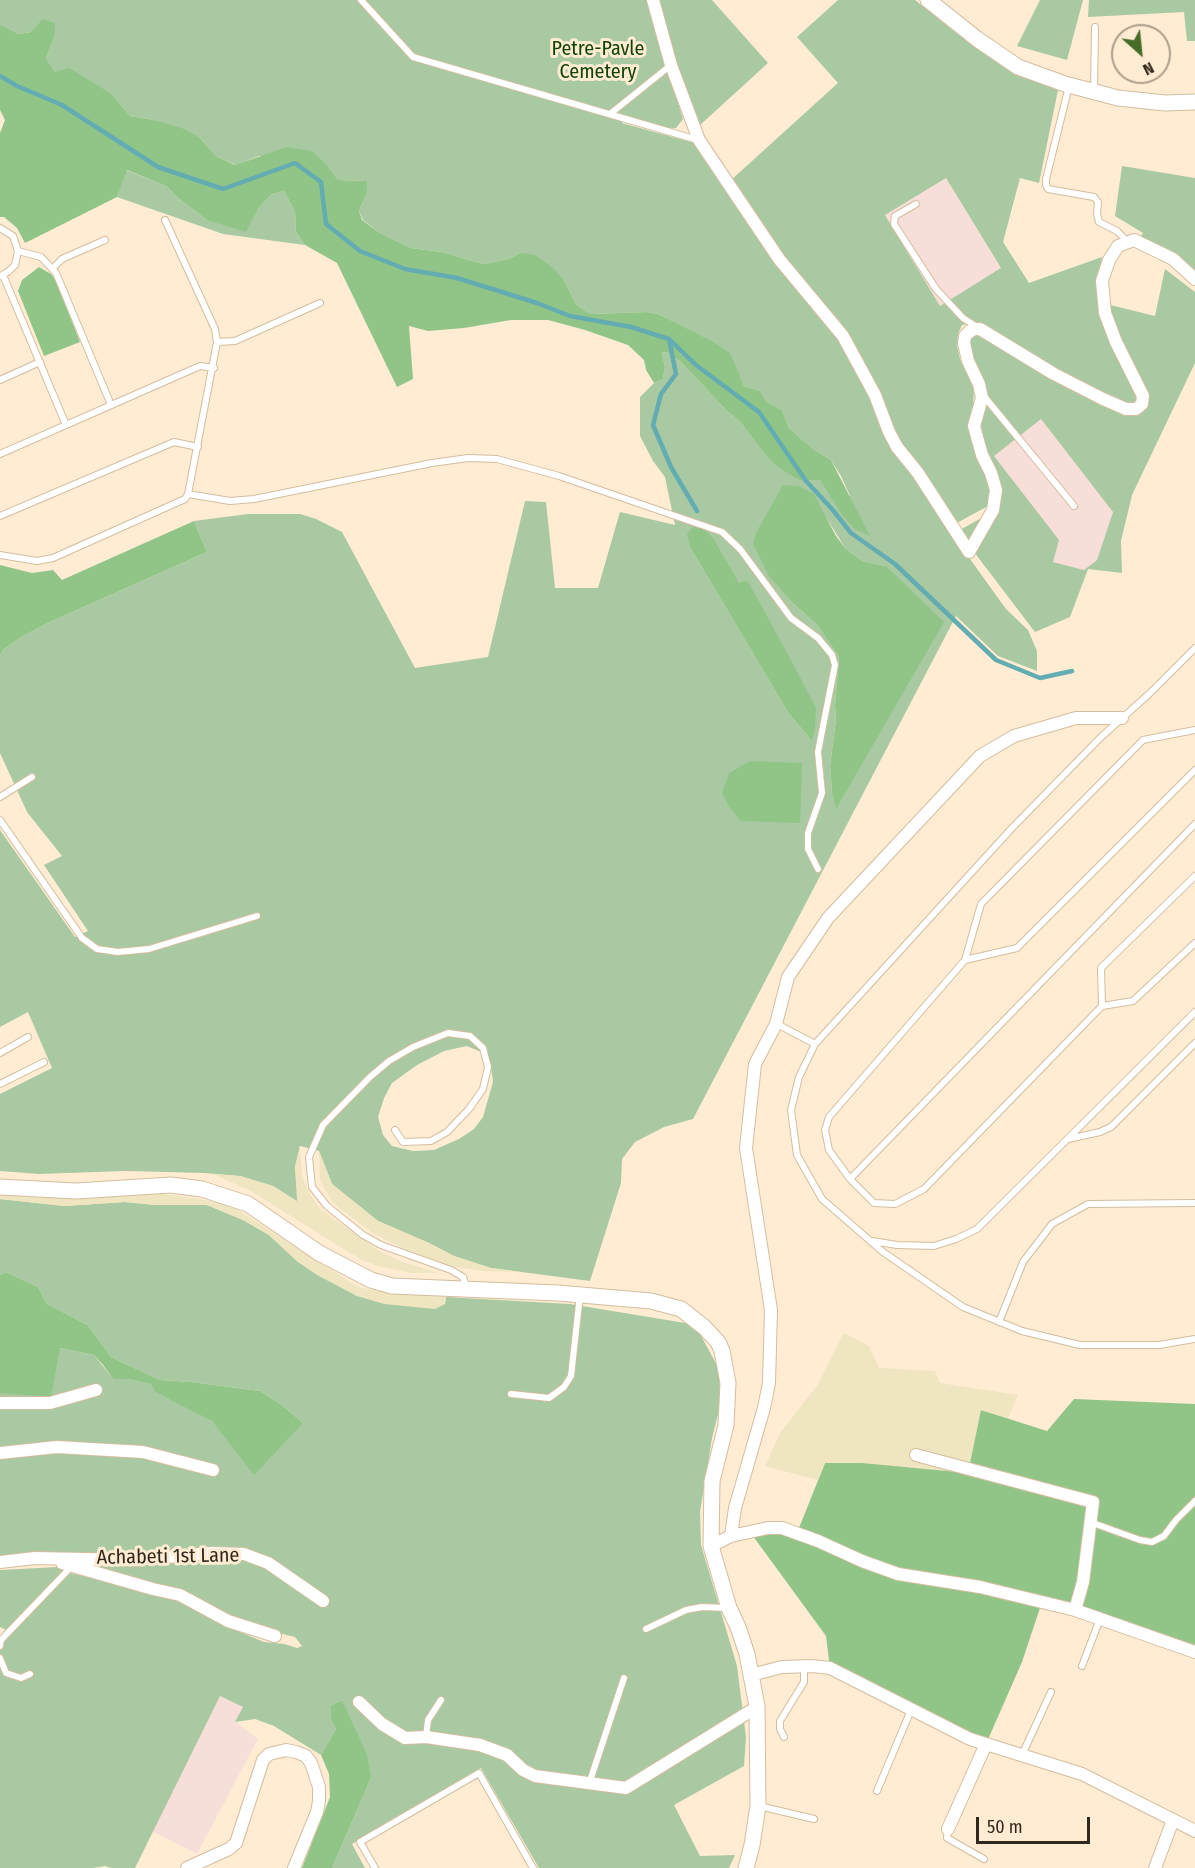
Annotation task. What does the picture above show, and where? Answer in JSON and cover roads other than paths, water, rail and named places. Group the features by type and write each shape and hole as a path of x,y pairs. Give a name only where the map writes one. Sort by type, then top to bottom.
{"street":[{"path":"653,0 671,65 699,140 778,259 843,336 874,395 897,447 918,473 969,552 993,510 996,490 982,455 974,426 982,398 968,361 964,343 965,336 969,332 980,329 1054,374 1126,410 1136,409 1142,404 1143,396 1116,342 1105,313 1102,281 1109,261 1118,246 1134,240 1173,259 1195,279"},
{"path":"928,0 977,39 1018,67 1069,85 1118,98 1165,103 1195,102"},
{"path":"731,1536 735,1509 769,1383 771,1310 746,1148 755,1064 776,1024 788,977 828,918 980,756 1014,736 1076,718 1122,718"},
{"path":"0,1187 76,1191 171,1185 201,1189 248,1204 319,1253 371,1280 392,1286 580,1294 651,1301 681,1309 704,1327 718,1342 722,1351 728,1383 726,1425 712,1481 711,1546 729,1608 741,1636 757,1707 758,1806 746,1868"},
{"path":"0,1403 50,1403 96,1390"},
{"path":"0,1453 57,1448 143,1452 213,1470"},
{"path":"916,1455 1093,1502 1083,1582 1076,1610"},
{"path":"711,1546 731,1536 768,1528 782,1528 898,1574 980,1587 1076,1610 1195,1652"},
{"name":"Achabeti 1st Lane","path":"0,1562 34,1558 134,1560 203,1553 244,1554 268,1563 323,1601"},
{"path":"34,1558 72,1565 180,1595 228,1621 275,1636"},
{"path":"751,1675 782,1667 830,1668 970,1739 1082,1774 1195,1831"},
{"path":"359,1702 382,1724 405,1738 426,1737 480,1745 507,1755 523,1770 535,1776 626,1788 636,1784 757,1707"},
{"path":"948,1829 986,1744"},
{"path":"187,1868 229,1849 236,1843 263,1760 269,1754 286,1750 306,1756 311,1763 319,1787 320,1801 294,1868"},
{"path":"1155,1868 1173,1820"}],"lane":[{"path":"361,0 413,57 699,140"},
{"path":"1094,92 1095,27"},
{"path":"610,114 671,65"},
{"path":"1069,85 1046,185 1048,189 1094,197 1098,202 1099,222 1117,231 1125,243"},
{"path":"916,204 895,216 894,225 936,289 963,318 980,329"},
{"path":"0,555 37,561 53,558 185,499 189,494 217,342 215,329 165,220"},
{"path":"0,228 13,236 18,250 15,266 1,276 66,425"},
{"path":"53,268 62,259 105,240"},
{"path":"18,250 41,257 53,268 111,405"},
{"path":"217,342 235,341 320,303"},
{"path":"0,380 39,362"},
{"path":"0,454 200,366 214,368"},
{"path":"981,392 1074,506"},
{"path":"0,516 174,442 198,447"},
{"path":"189,494 230,501 254,499 432,463 468,458 496,459 559,476 722,532 740,549 790,618 818,638 832,655 835,665 818,752 822,793 808,833 808,849 818,869"},
{"path":"1193,650 1012,828 815,1044 799,1077 791,1110 797,1155 822,1199 870,1241 963,1307 1022,1331 1080,1345 1159,1345 1195,1339"},
{"path":"1195,730 1143,740 981,904 965,960 829,1117 825,1130 829,1150 849,1179 874,1203 895,1204 924,1189 1102,1006 1133,1001 1195,943"},
{"path":"965,960 1017,948 1195,770"},
{"path":"0,797 18,788 32,777"},
{"path":"0,820 82,938 97,949 118,952 150,949 257,916"},
{"path":"849,1179 1195,824"},
{"path":"1102,1006 1101,968 1195,876"},
{"path":"870,1241 897,1245 934,1246 977,1229 1195,1012"},
{"path":"776,1024 815,1044"},
{"path":"395,1130 403,1142 431,1141 447,1132 469,1109 483,1089 488,1067 483,1048 470,1036 448,1033 413,1047 389,1061 369,1077 323,1125 309,1157 312,1187 327,1206 363,1235 381,1245 463,1276 467,1290"},
{"path":"0,1053 28,1037"},
{"path":"1067,1139 1100,1132 1111,1127 1195,1043"},
{"path":"0,1084 44,1062"},
{"path":"999,1322 1023,1262 1052,1224 1088,1204 1195,1203"},
{"path":"511,1394 549,1398 564,1387 571,1376 580,1294"},
{"path":"1090,1522 1152,1542 1164,1536 1176,1520 1195,1502"},
{"path":"0,1646 1,1640 72,1565"},
{"path":"646,1629 686,1610 702,1607 729,1608"},
{"path":"1082,1666 1100,1619"},
{"path":"0,1658 6,1673 21,1678 30,1674"},
{"path":"784,1737 780,1729 780,1721 804,1682 804,1666"},
{"path":"589,1784 624,1678"},
{"path":"1022,1755 1051,1692"},
{"path":"426,1737 428,1720 441,1700"},
{"path":"877,1791 912,1709"},
{"path":"375,1868 360,1842 479,1773 533,1868"},
{"path":"758,1806 814,1819"},
{"path":"948,1829 947,1838 984,1859"}],"waterway":[{"path":"0,76 17,86 62,105 158,167 223,189 295,163 321,182 326,224 360,251 405,269 457,278 537,303 570,316 631,327 669,339 696,365 759,412 806,481 851,533 895,564 996,660 1040,678 1072,671"},
{"path":"669,339 676,374 661,394 653,425 671,467 697,511"}],"park label":[{"name":"Petre-Pavle Cemetery","path":"598,60"}]}
